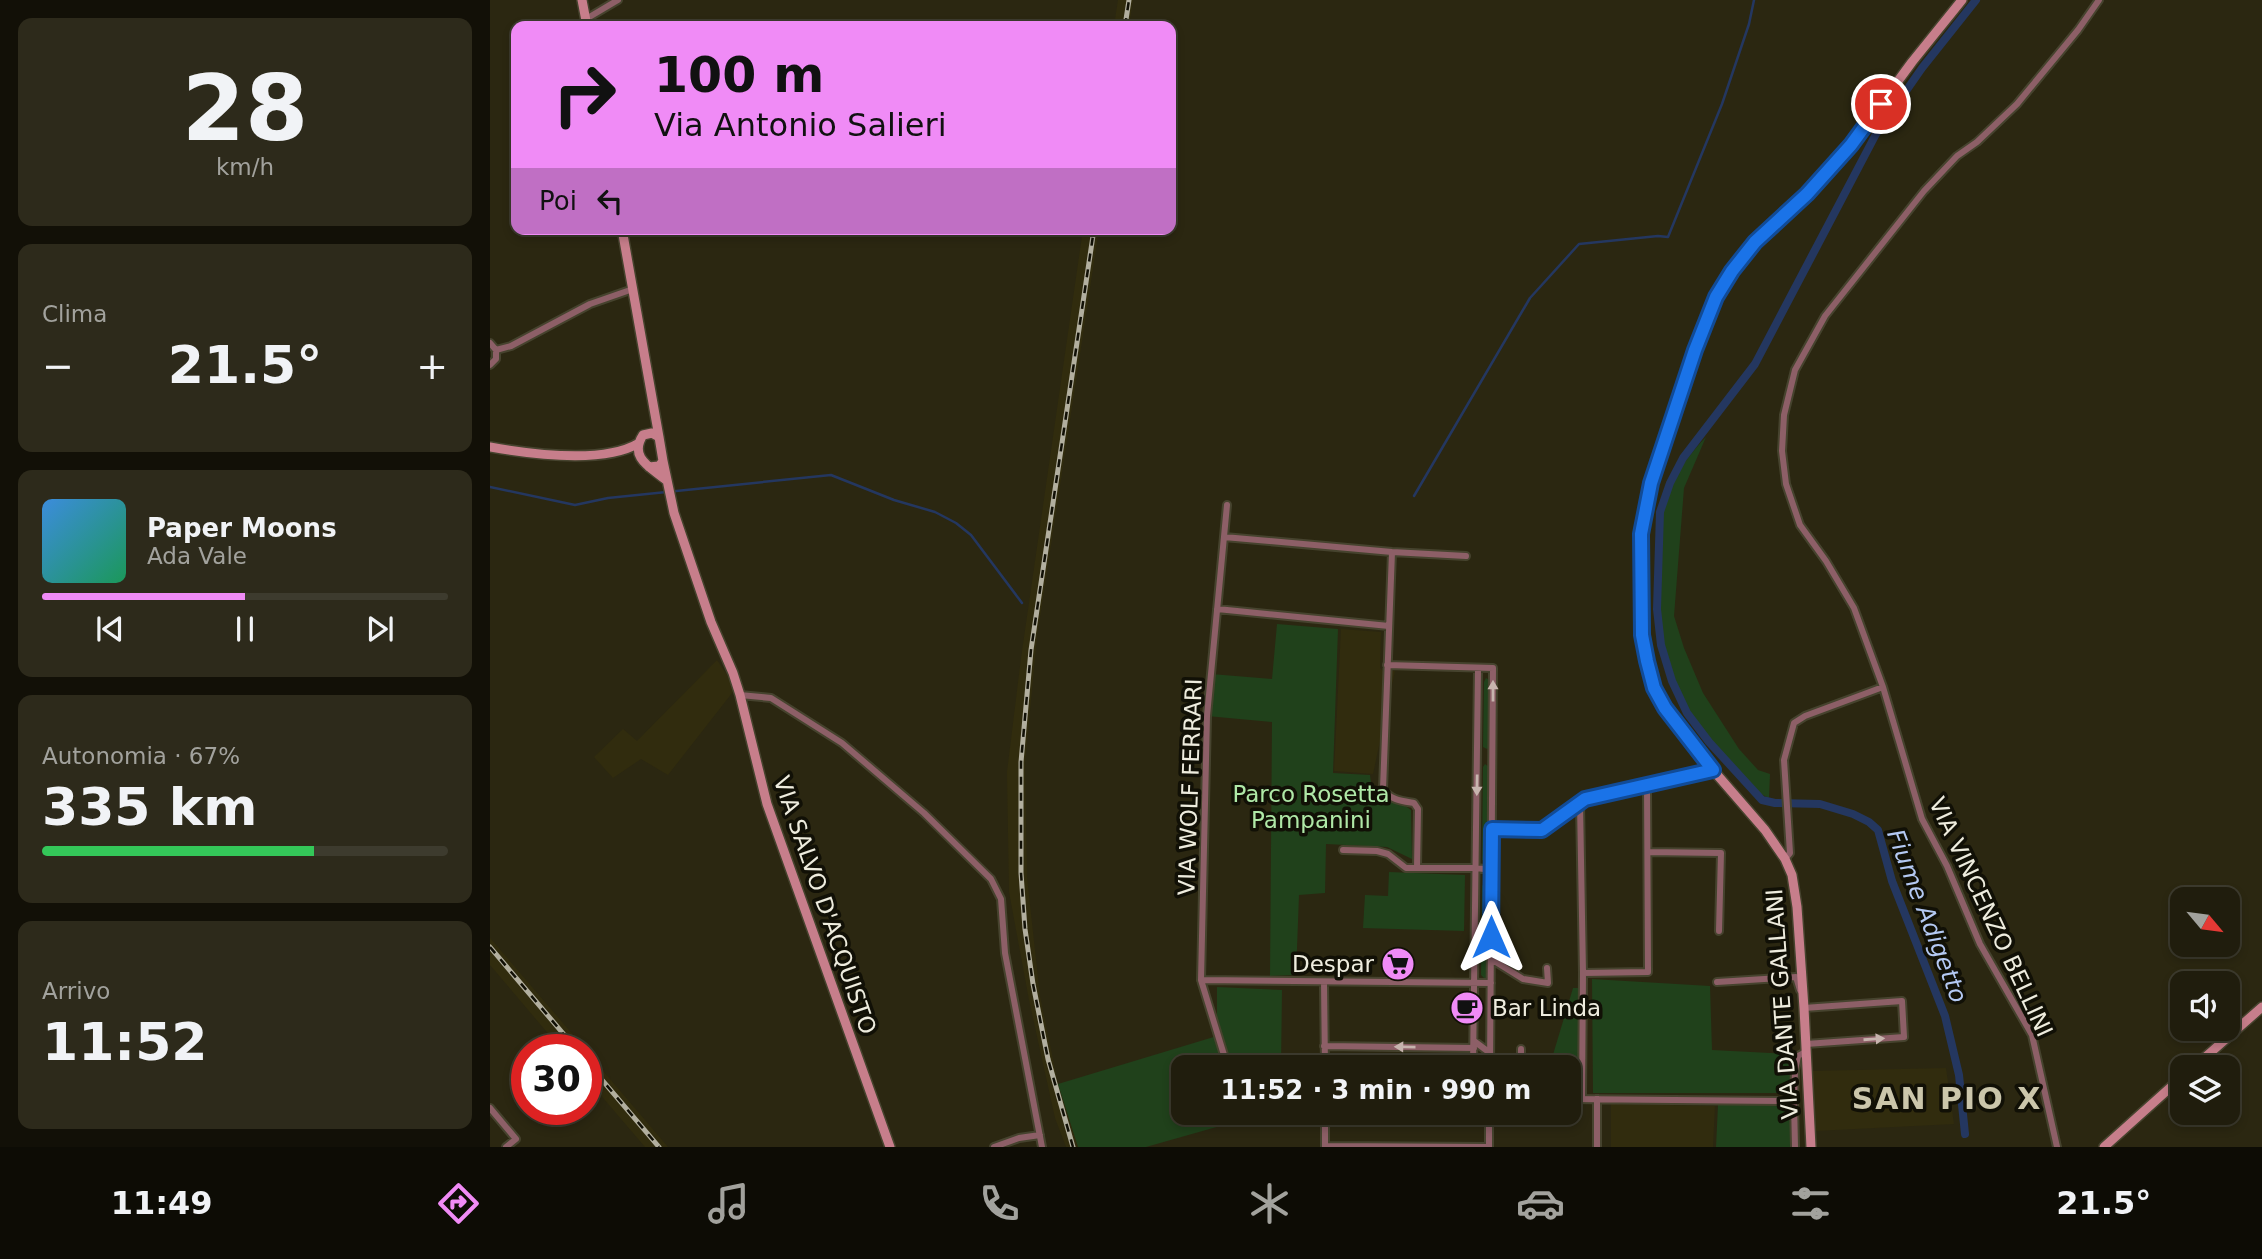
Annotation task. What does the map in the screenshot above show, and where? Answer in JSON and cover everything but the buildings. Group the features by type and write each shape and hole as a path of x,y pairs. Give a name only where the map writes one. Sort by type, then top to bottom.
{"main road":[{"path":"582,0 586,21"},
{"name":"VIA DANTE GALLANI","path":"1811,1147 1807,1047 1792,875 1785,859 1765,830 1713,770 1665,708 1654,688 1642,635 1641,534 1651,483 1716,297 1755,242 1807,194 1851,145 1962,0"},
{"name":"VIA SALVO D'ACQUISTO","path":"623,235 671,498 708,611 740,695 767,804 890,1147"},
{"path":"645,464 641,439 653,409"},
{"path":"622,452 652,433 659,437"},
{"path":"490,447 531,454 622,452 634,456 667,484"},
{"path":"645,464 659,466 663,461"},
{"path":"2208,1055 2262,1007"},
{"path":"2104,1147 2170,1088"}],"street":[{"path":"589,21 618,0"},
{"name":"VIA VINCENZO BELLINI","path":"2057,1147 2032,1035 1980,944 1947,866 1922,819 1883,687 1854,608 1826,561 1800,525 1786,484 1782,451 1784,415 1795,370 1825,316 1924,191 1957,156 1977,142 2017,104 2099,0"},
{"path":"496,350 511,346 590,304 633,289"},
{"path":"490,343 496,350 496,359 490,365"},
{"name":"VIA WOLF FERRARI","path":"1224,1055 1201,980 1207,716 1227,505"},
{"path":"1224,537 1466,556"},
{"path":"1392,552 1382,789 1396,800 1414,803 1418,808 1416,868"},
{"path":"1217,609 1389,625"},
{"path":"1324,1046 1474,1044 1490,1053 1493,668 1387,665"},
{"path":"1474,1055 1478,668"},
{"path":"1785,859 1790,853 1784,760 1794,723 1805,716 1883,687"},
{"path":"740,695 771,698 842,743 924,813 991,878 1001,899 1005,953 1042,1147"},
{"path":"1477,756 1493,756"},
{"path":"1492,829 1542,830 1585,799 1713,770"},
{"path":"1583,973 1647,972 1647,785"},
{"path":"1580,803 1582,1099 1794,1101"},
{"path":"1343,850 1388,854 1406,868 1492,870"},
{"path":"1648,852 1721,853 1720,931"},
{"path":"1491,959 1523,979 1548,983 1547,968"},
{"path":"1717,982 1796,977 1804,1008 1902,1001 1904,1037 1807,1047 1798,1056 1795,1070 1795,1147"},
{"path":"1201,980 1491,983"},
{"path":"1324,982 1324,1055"},
{"path":"1521,1049 1521,1055"},
{"path":"1597,1099 1597,1147"},
{"path":"490,1108 516,1139 506,1147"},
{"path":"1325,1125 1325,1147 1489,1147 1489,1125"},
{"path":"994,1147 1019,1138 1040,1135"}],"shaded area":[{"path":"1118,0 1133,0 1130,21 1115,21"},
{"path":"1082,235 1098,235 1037,637 1025,763 1027,877 1040,996 1058,1084 1078,1147 1066,1147 1055,1118 1009,892 1007,772"},
{"path":"1341,629 1381,632 1380,668 1383,671 1395,671 1373,774 1334,771"},
{"path":"717,660 736,688 668,775 641,759 613,778 594,757 623,729 637,741"},
{"path":"490,938 572,1034 548,1034 490,965"},
{"path":"1946,1068 1954,1124 1815,1131 1812,1071"},
{"path":"602,1070 668,1147 645,1147 602,1097"},
{"path":"1611,1104 1715,1106 1713,1147 1611,1147"}],"green space":[{"path":"1706,437 1684,488 1674,616 1703,693 1739,749 1758,770 1770,774 1769,798 1748,783 1698,726 1671,682 1660,652 1656,598 1661,511 1671,483"},
{"name":"Parco Rosetta Pampanini","path":"1277,624 1338,629 1333,773 1370,775 1372,785 1380,796 1411,810 1412,859 1387,847 1326,844 1325,893 1299,895 1296,975 1270,976 1272,722 1207,716 1211,674 1272,679"},
{"path":"1486,678 1491,681 1490,746 1487,749 1483,747"},
{"path":"1485,764 1489,767 1486,862 1482,860"},
{"path":"1389,872 1465,875 1464,931 1363,928 1365,895 1388,896"},
{"path":"1484,883 1488,886 1485,979 1481,975"},
{"path":"1592,979 1710,986 1712,1050 1792,1054 1793,1093 1593,1093"},
{"path":"1217,987 1282,990 1281,1055 1171,1055 1171,1125 1224,1125 1146,1147 1078,1147 1058,1084 1217,1036"},
{"path":"1573,988 1579,988 1579,1055 1553,1055"},
{"path":"1718,1105 1794,1105 1795,1147 1716,1147"}],"waterway":[{"path":"1414,496 1530,298 1579,244 1668,237 1722,104 1749,24 1754,0"},
{"name":"Fiume Adigetto","path":"1965,1134 1959,1075 1945,1016 1892,881 1878,830 1853,814 1820,804 1762,800 1709,742 1687,713 1672,681 1661,645 1657,609 1660,512 1670,483 1683,458 1755,364 1876,134 1922,68 1976,0"},
{"path":"490,487 575,505 608,498 831,475 894,500 935,512 956,523 971,535 1022,603"}],"railway":[{"path":"1126,21 1129,0"},
{"path":"1073,1147 1048,1059 1025,929 1021,873 1021,762 1031,650 1093,235"},
{"path":"490,947 563,1034"},
{"path":"602,1080 659,1147"}],"place":[{"name":"Despar","path":"1398,964"},
{"name":"Bar Linda","path":"1467,1008"}],"district":[{"name":"SAN PIO X","path":"1947,1099"}],"route":[{"path":"1491,937 1492,829 1542,830 1585,799 1713,770 1665,708 1654,688 1647,661 1642,635 1641,534 1651,483 1695,350 1716,297 1755,242 1807,194 1851,145 1881,104"}]}
